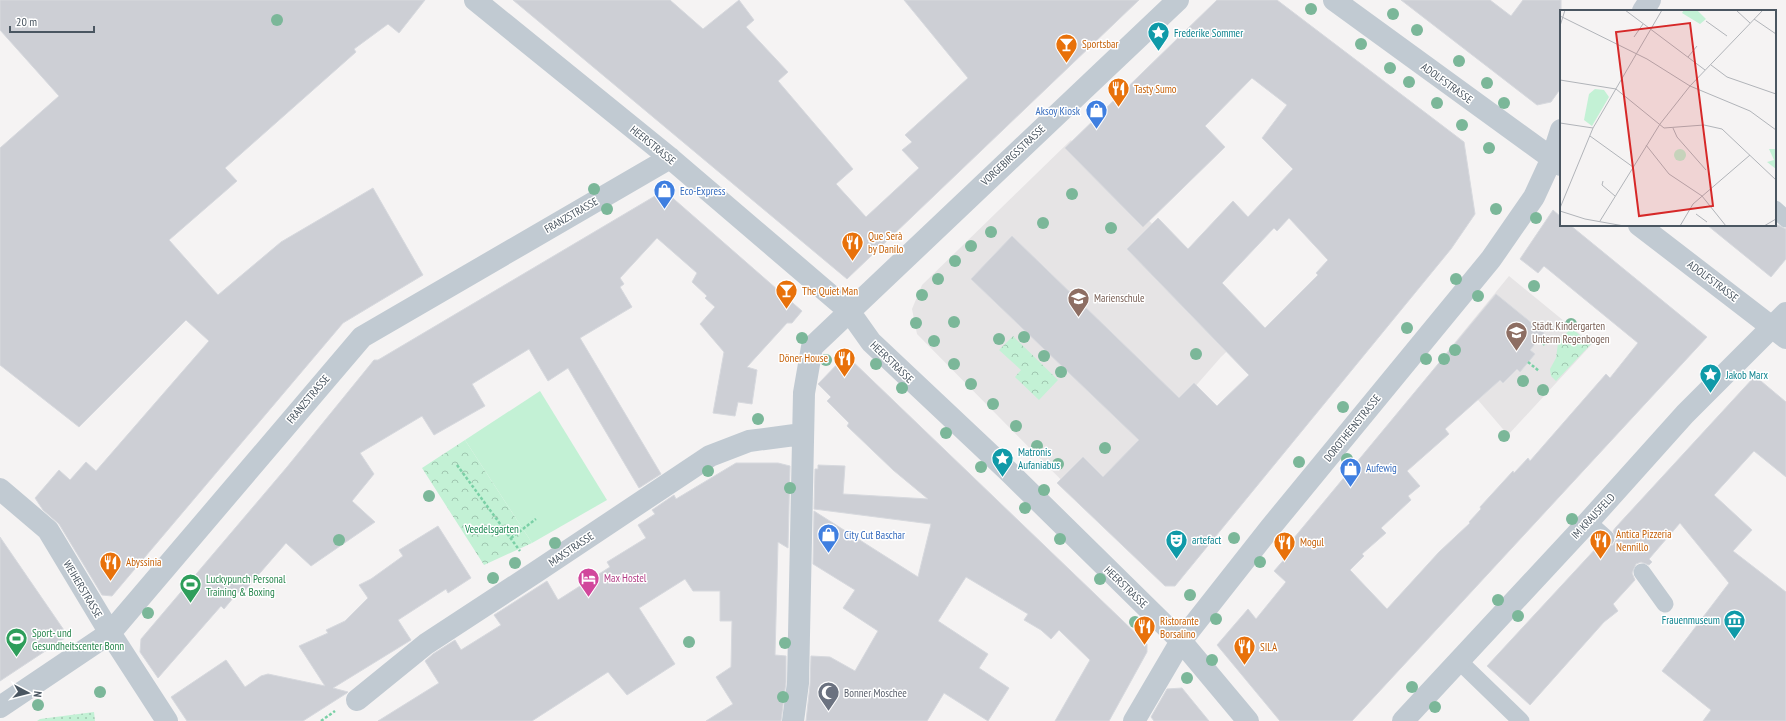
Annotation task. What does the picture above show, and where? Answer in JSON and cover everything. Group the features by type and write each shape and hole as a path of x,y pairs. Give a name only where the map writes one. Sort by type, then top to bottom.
{"street":[{"name":"HEERSTRASSE","path":"475,0 670,158 849,311 871,342 1008,471 1181,641 1248,721"},
{"name":"VORGEBIRGSSTRASSE","path":"849,311 1178,0"},
{"name":"ADOLFSTRASSE","path":"1334,0 1556,162"},
{"path":"1644,10 1650,0"},
{"name":"DOROTHEENSTRASSE","path":"1134,721 1181,641 1270,528 1491,259 1534,197 1556,162 1560,136"},
{"name":"FRANZSTRASSE","path":"0,707 110,633 362,337 670,158"},
{"name":"ADOLFSTRASSE","path":"1640,226 1781,326"},
{"path":"793,721 798,683 804,393 812,347 849,311"},
{"name":"IM KRAUSFELD","path":"1403,721 1588,522 1685,414 1781,326"},
{"name":"MAXSTRASSE","path":"357,700 426,644 710,456 749,441 802,434"},
{"name":"WEIHERSTRASSE","path":"0,489 48,530 110,633 167,721"}],"lane":[{"path":"1776,210 1786,219"},
{"path":"1588,522 1606,538"},
{"path":"1642,572 1665,604"},
{"path":"1459,661 1521,721"}],"path":[{"path":"1543,345 1550,337"},
{"path":"1528,362 1539,371"},
{"path":"457,465 536,572"},
{"path":"511,538 536,519"}],"shaded area":[{"name":"Marienschule","path":"1071,140 1252,327 1221,357 1172,413 1084,503 917,334 912,309 922,285"},
{"name":"Städt. Kindergarten Unterm Regenbogen","path":"1509,276 1592,344 1508,435 1442,358"}],"green space":[{"path":"1571,328 1591,344 1556,381 1551,376 1550,369 1556,358 1558,343"},
{"path":"1013,336 1058,380 1039,400 1015,377 1021,370 999,350"},
{"path":"540,391 607,500 532,543 465,440"},
{"name":"Veedelsgarten","path":"465,440 532,543 484,565 422,468"},
{"path":"94,712 95,721 37,721 40,719"}],"building":[{"path":"0,0 425,0 399,33 388,24 354,49 356,52 225,168 237,181 169,240 218,295 281,242 373,188 423,275 343,323 112,596 102,595 59,524 43,510 35,498 59,470 70,480 86,462 96,471 209,341 186,320 79,427 0,365 0,148 59,96 0,30"},
{"path":"513,0 670,0 703,29 739,0 754,20 746,27 788,72 778,81 853,169 836,184 866,217 919,168 902,150 912,142 905,135 968,78 904,0 1139,0 847,279"},
{"path":"1217,0 1277,0 1464,142 1475,214 1451,249 1175,586 1165,586 1057,483 1083,457 1103,477 1139,440 971,279 1012,236 1179,398 1194,383 1217,406 1249,375 1127,249 1158,218 1188,249 1233,201 1248,217 1293,169 1262,138 1287,105 1252,78 1205,126 1225,147 1143,227 1065,148","holes":["1289,218 1328,260 1316,273 1318,275 1265,328 1222,283 1274,228 1277,231"]},
{"path":"1401,0 1490,0 1511,16 1523,0 1561,0 1560,89 1551,102 1537,105"},
{"path":"660,193 667,193 802,311 792,323 787,323 747,367 757,370 752,404 738,402 735,416 713,413 724,352 700,324 715,307 705,298 707,296 692,282 697,273 657,238 620,278 624,284 620,287 632,307 580,338 661,474 639,488 568,368 548,381 529,349 472,384 485,406 434,435 422,416 360,453 374,474 352,501 375,522 311,566 286,543 241,595 238,592 224,609 221,606 158,678 140,652 141,639 287,467 374,360 378,360"},
{"path":"1553,210 1560,216 1560,226 1571,226 1707,337 1352,721 1280,721 1217,645 1248,609 1256,619 1286,582 1274,571 1288,555 1284,550 1496,294 1544,333 1530,350 1535,354 1520,372 1517,369 1503,383 1500,380 1445,429 1449,434 1407,471 1420,486 1408,496 1411,500 1381,528 1386,533 1362,554 1364,556 1350,570 1387,609 1439,552 1470,523 1469,522 1481,509 1480,507 1513,471 1514,473 1528,458 1530,461 1606,374 1610,378 1638,343 1544,266 1538,273 1520,259"},
{"path":"1778,225 1786,229 1786,259 1771,277 1708,226"},
{"path":"846,355 1147,644 1147,652 1109,721 1055,721 1090,660 1059,630 1051,639 1041,630 1024,620 1028,614 966,577 938,621 988,654 979,668 1009,688 988,721 944,693 927,721 806,721 810,685 811,656 830,657 855,671 878,631 843,608 855,590 813,564 814,511 918,577 931,524 814,509 815,469 818,469 818,465 845,466 843,494 928,499 893,470 847,426 849,423 827,401 831,397 818,384"},
{"path":"1755,376 1786,402 1786,477 1754,451 1714,495 1752,530 1733,551 1786,592 1786,721 1703,721 1711,710 1662,671 1729,583 1680,523 1649,559 1652,562 1649,565 1641,562 1636,564 1632,573 1635,580 1613,604 1618,611 1604,622 1530,705 1487,666 1599,545 1604,548 1613,545 1616,540 1613,531 1616,527"},
{"path":"736,463 778,463 790,466 788,548 778,542 775,655 786,656 786,682 781,721 706,721 733,704 716,677 731,667 732,621 720,621 720,591 693,591 685,579 639,608 675,664 627,695 608,672 532,721 378,721 439,683 425,661 433,654 455,640 461,650 501,625 494,615 547,581 558,600 610,567 607,562 646,538 638,525 655,514 652,510 674,495 676,499"},
{"path":"438,526 471,578 448,593 446,589 398,620 411,640 333,688 348,692 347,693 303,721 187,721 171,697 226,660 245,687 261,676 268,674 325,686 299,646 328,633 326,630 345,621 368,598 359,585 371,579 403,556 399,550"},
{"path":"0,537 68,636 0,681"},
{"path":"1182,688 1209,721 1154,721 1151,717 1167,689"}],"place":[{"name":"Frederike Sommer","path":"1158,52"},
{"name":"Sportsbar","path":"1066,64"},
{"name":"Tasty Sumo","path":"1119,108"},
{"name":"Aksoy Kiosk","path":"1096,130"},
{"name":"Eco-Express","path":"664,210"},
{"name":"Que Serà by Danilo","path":"852,262"},
{"name":"The Quiet Man","path":"786,310"},
{"name":"Marienschule","path":"1078,318"},
{"name":"Städt. Kindergarten Unterm Regenbogen","path":"1516,352"},
{"name":"Döner House","path":"844,378"},
{"name":"Jakob Marx","path":"1710,394"},
{"name":"Matronis Aufaniabus","path":"1002,478"},
{"name":"Aufewig","path":"1351,488"},
{"name":"City Cut Baschar","path":"828,554"},
{"name":"artefact","path":"1176,560"},
{"name":"Antica Pizzeria Nennillo","path":"1601,560"},
{"name":"Mogul","path":"1284,562"},
{"name":"Abyssinia","path":"111,582"},
{"name":"Max Hostel","path":"588,598"},
{"name":"Luckypunch Personal Training & Boxing","path":"190,604"},
{"name":"Frauenmuseum","path":"1735,640"},
{"name":"Ristorante Borsalino","path":"1145,646"},
{"name":"Sport- und Gesundheitscenter Bonn","path":"17,658"},
{"name":"SILA","path":"1244,666"},
{"name":"Bonner Moschee","path":"829,712"}]}
